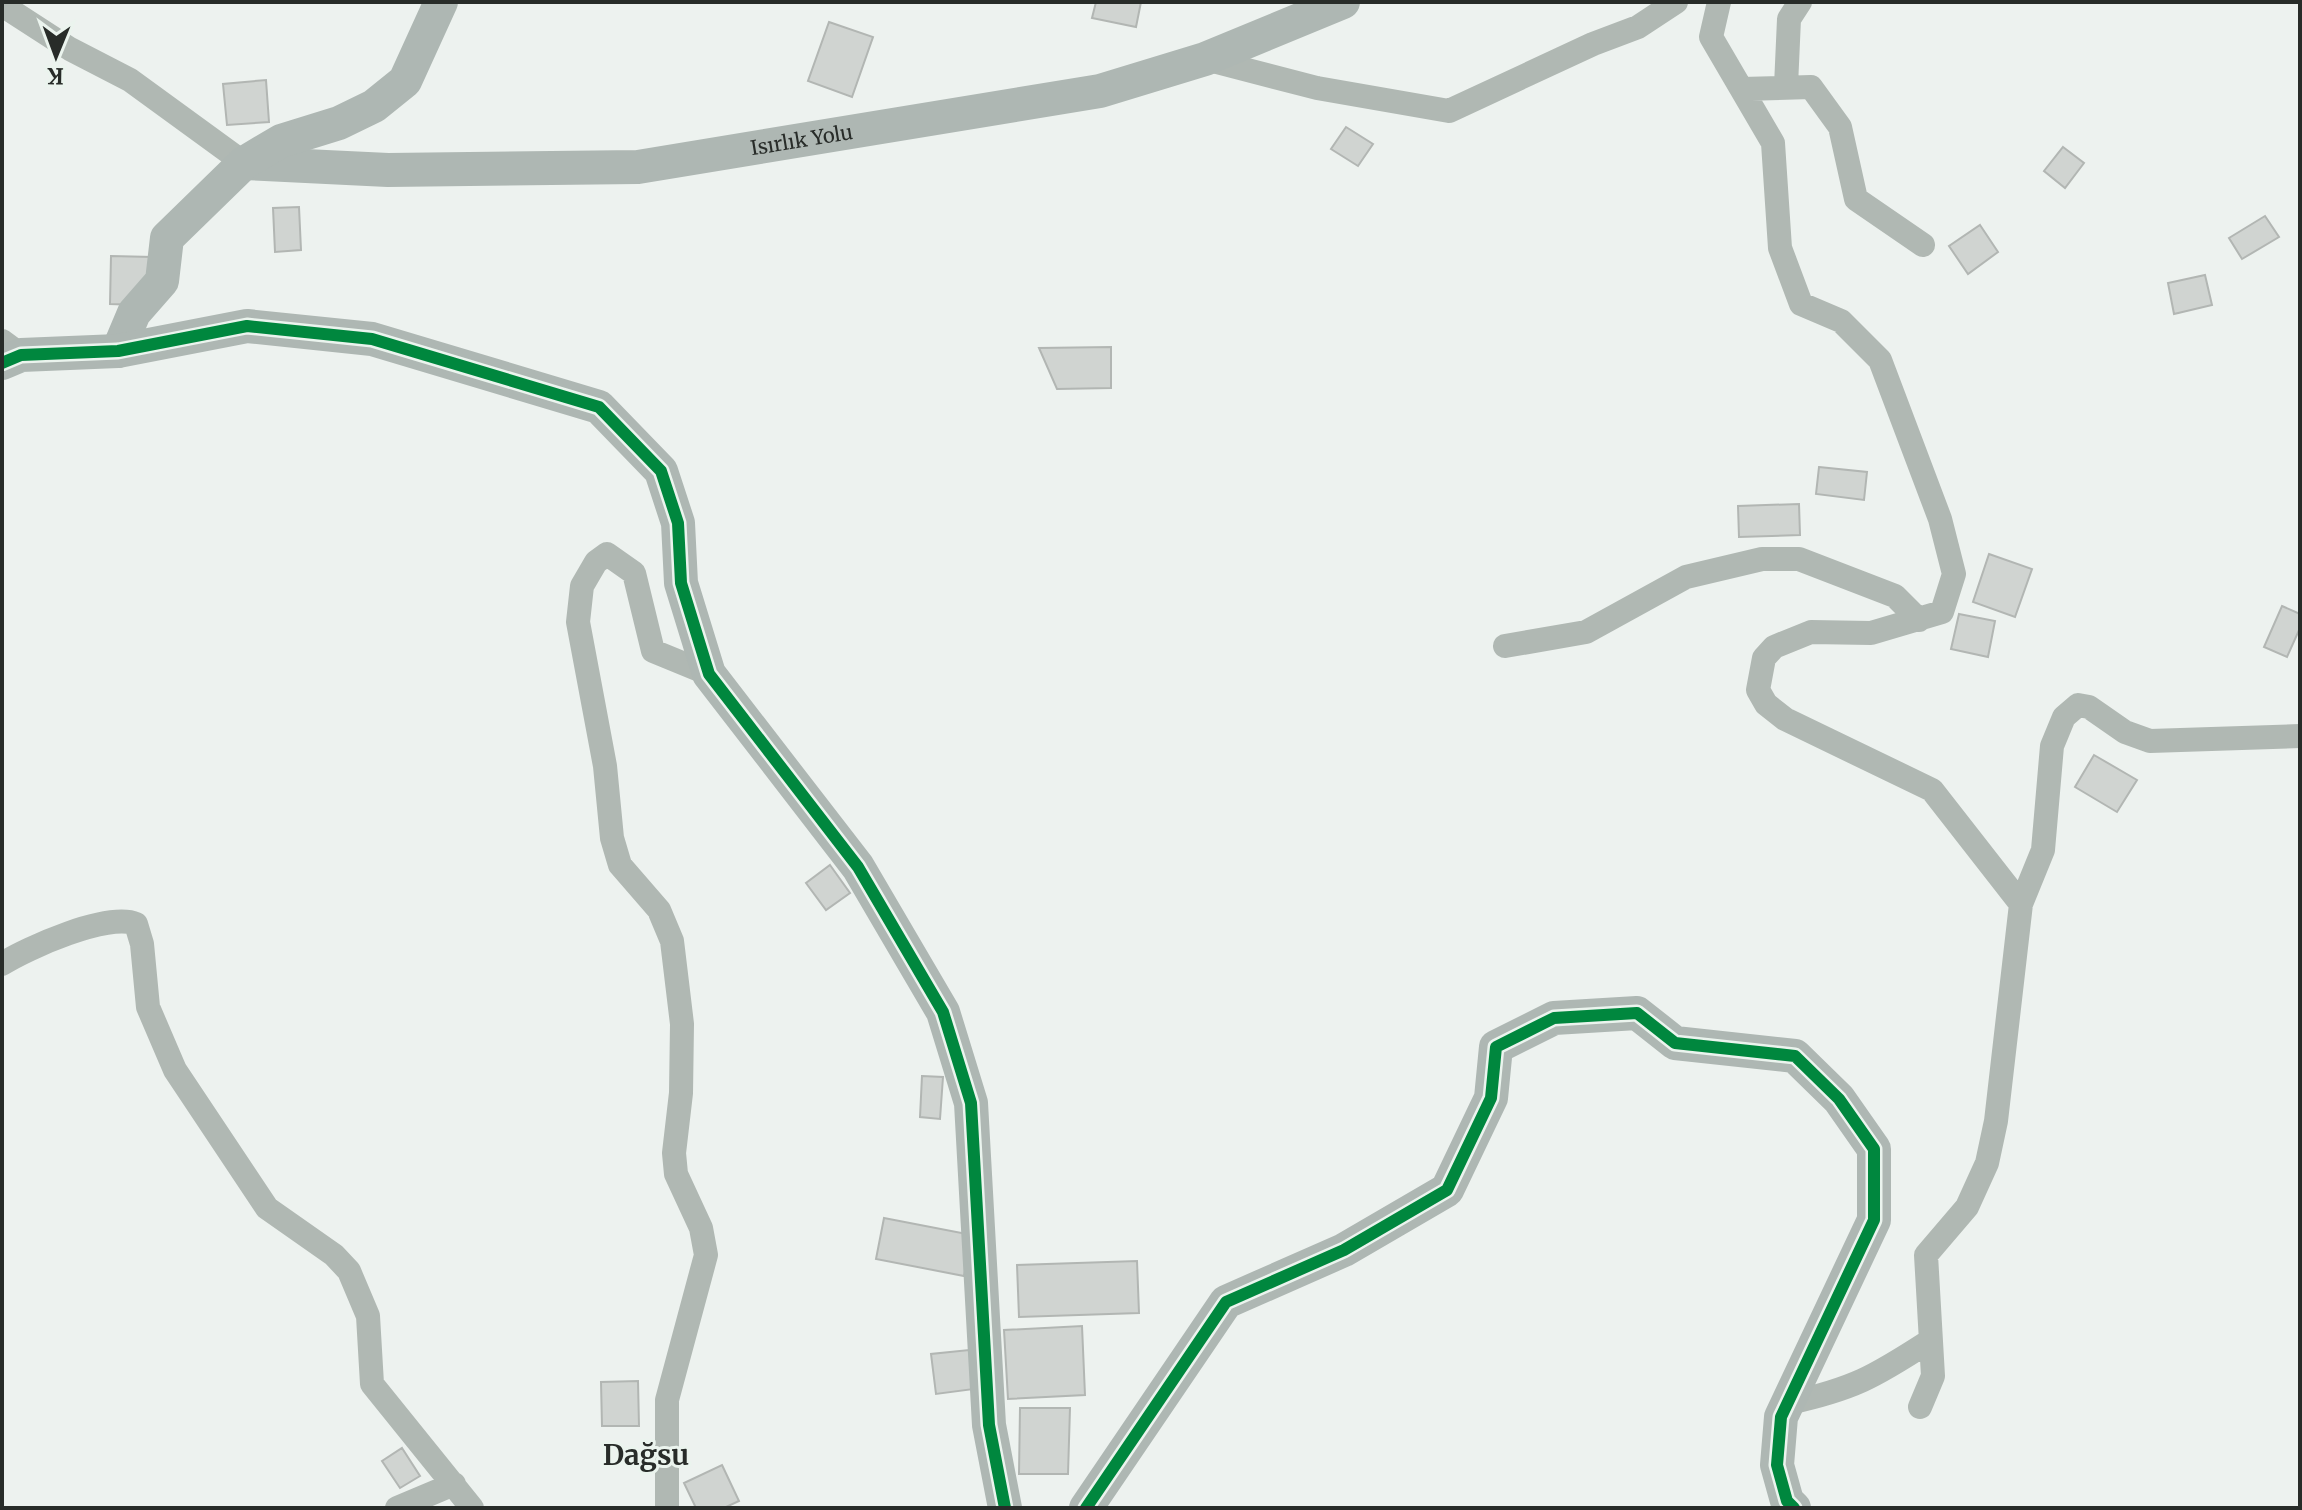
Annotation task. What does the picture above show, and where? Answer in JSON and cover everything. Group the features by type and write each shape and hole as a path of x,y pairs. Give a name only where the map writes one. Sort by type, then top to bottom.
{"street":[{"path":"118,351 134,313 162,281 167,238 244,163 281,141 339,123 374,106 405,81 441,2"},
{"name":"Isırlık Yolu","path":"244,163 388,170 638,167 1100,91 1205,59 1343,2"},
{"path":"1205,59 1317,88 1449,111 1593,44 1638,27 1676,2"},
{"path":"1719,2 1711,37 1773,143 1780,248 1801,304 1841,321 1880,360 1940,519 1954,574 1950,596 1942,612 1871,633 1811,632 1774,647 1764,658 1758,690 1766,704 1785,719 1932,790 2021,904"},
{"path":"1786,86 1789,19 1800,2"},
{"path":"2,5 70,49 130,80 244,163"},
{"path":"1742,89 1811,87 1840,127 1856,199 1923,245"},
{"path":"7,353 118,351 247,326 372,339 599,407 661,471 678,523 681,583 709,674 858,867 943,1012 971,1103 989,1425 1005,1508"},
{"path":"672,1505 667,1400 706,1255 701,1228 675,1163 682,1024 672,941 659,910 620,865 612,838 605,766 578,622 582,586 596,562 607,554 634,573 653,651 709,674"},
{"path":"1505,646 1586,632 1686,577 1762,559 1799,559 1895,596 1919,620"},
{"path":"1920,1407 1933,1376 1928,1342 1926,1255 1967,1207 1987,1163 1996,1121 2021,904 2043,850 2052,746 2064,717 2078,705 2089,707 2125,732 2150,741 2300,736"},
{"path":"2,964 31,949 88,928 129,922 136,924 142,944 148,1007 175,1070 267,1208 334,1255 349,1271 368,1316 372,1384 472,1508"},
{"path":"1086,1508 1226,1302 1344,1250 1447,1190 1491,1098 1496,1047 1554,1018 1637,1013 1675,1043 1795,1056 1839,1099 1874,1149 1874,1220 1781,1417 1777,1465 1787,1501 1794,1508"},
{"path":"1789,1403 1842,1392 1870,1379 1928,1342"},
{"path":"397,1508 454,1484"}],"building":[{"path":"1096,2 1141,2 1136,27 1092,18"},
{"path":"829,22 873,37 852,97 808,81"},
{"path":"266,80 269,122 227,125 223,84"},
{"path":"1346,127 1373,144 1358,166 1331,149"},
{"path":"2063,147 2084,163 2065,188 2044,171"},
{"path":"299,207 301,250 275,252 273,208"},
{"path":"2265,216 2279,237 2242,259 2229,238"},
{"path":"1980,225 1998,252 1968,274 1949,246"},
{"path":"111,256 152,257 138,305 110,304"},
{"path":"2205,275 2212,305 2174,314 2168,283"},
{"path":"1111,347 1111,388 1057,389 1039,348"},
{"path":"1819,467 1867,472 1864,500 1816,494"},
{"path":"1799,504 1800,535 1739,537 1738,506"},
{"path":"1989,554 2032,569 2015,617 1973,602"},
{"path":"2282,606 2300,614 2300,628 2287,657 2264,647"},
{"path":"1959,614 1995,621 1988,657 1951,649"},
{"path":"2094,755 2137,780 2117,812 2075,787"},
{"path":"830,865 850,893 826,910 806,883"},
{"path":"922,1076 943,1077 940,1119 920,1117"},
{"path":"884,1218 972,1235 964,1276 876,1259"},
{"path":"1137,1261 1139,1313 1019,1317 1017,1265"},
{"path":"1082,1326 1085,1395 1008,1399 1004,1330"},
{"path":"969,1350 974,1389 936,1394 931,1354"},
{"path":"638,1381 639,1426 602,1426 601,1382"},
{"path":"1020,1408 1070,1408 1068,1474 1019,1474"},
{"path":"402,1448 420,1476 400,1488 382,1461"},
{"path":"722,1465 739,1501 724,1508 696,1508 684,1483"}],"cycle path":[{"path":"2,363 21,355 118,351 247,326 372,339 599,407 661,471 678,523 681,583 709,674 858,867 943,1012 971,1103 989,1425 1005,1508"},
{"path":"1086,1508 1226,1302 1344,1250 1447,1190 1491,1098 1496,1047 1554,1018 1637,1013 1675,1043 1795,1056 1839,1099 1874,1149 1874,1220 1781,1417 1777,1465 1787,1501 1794,1508"}],"district":[{"name":"Dağsu","path":"646,1455"}]}
